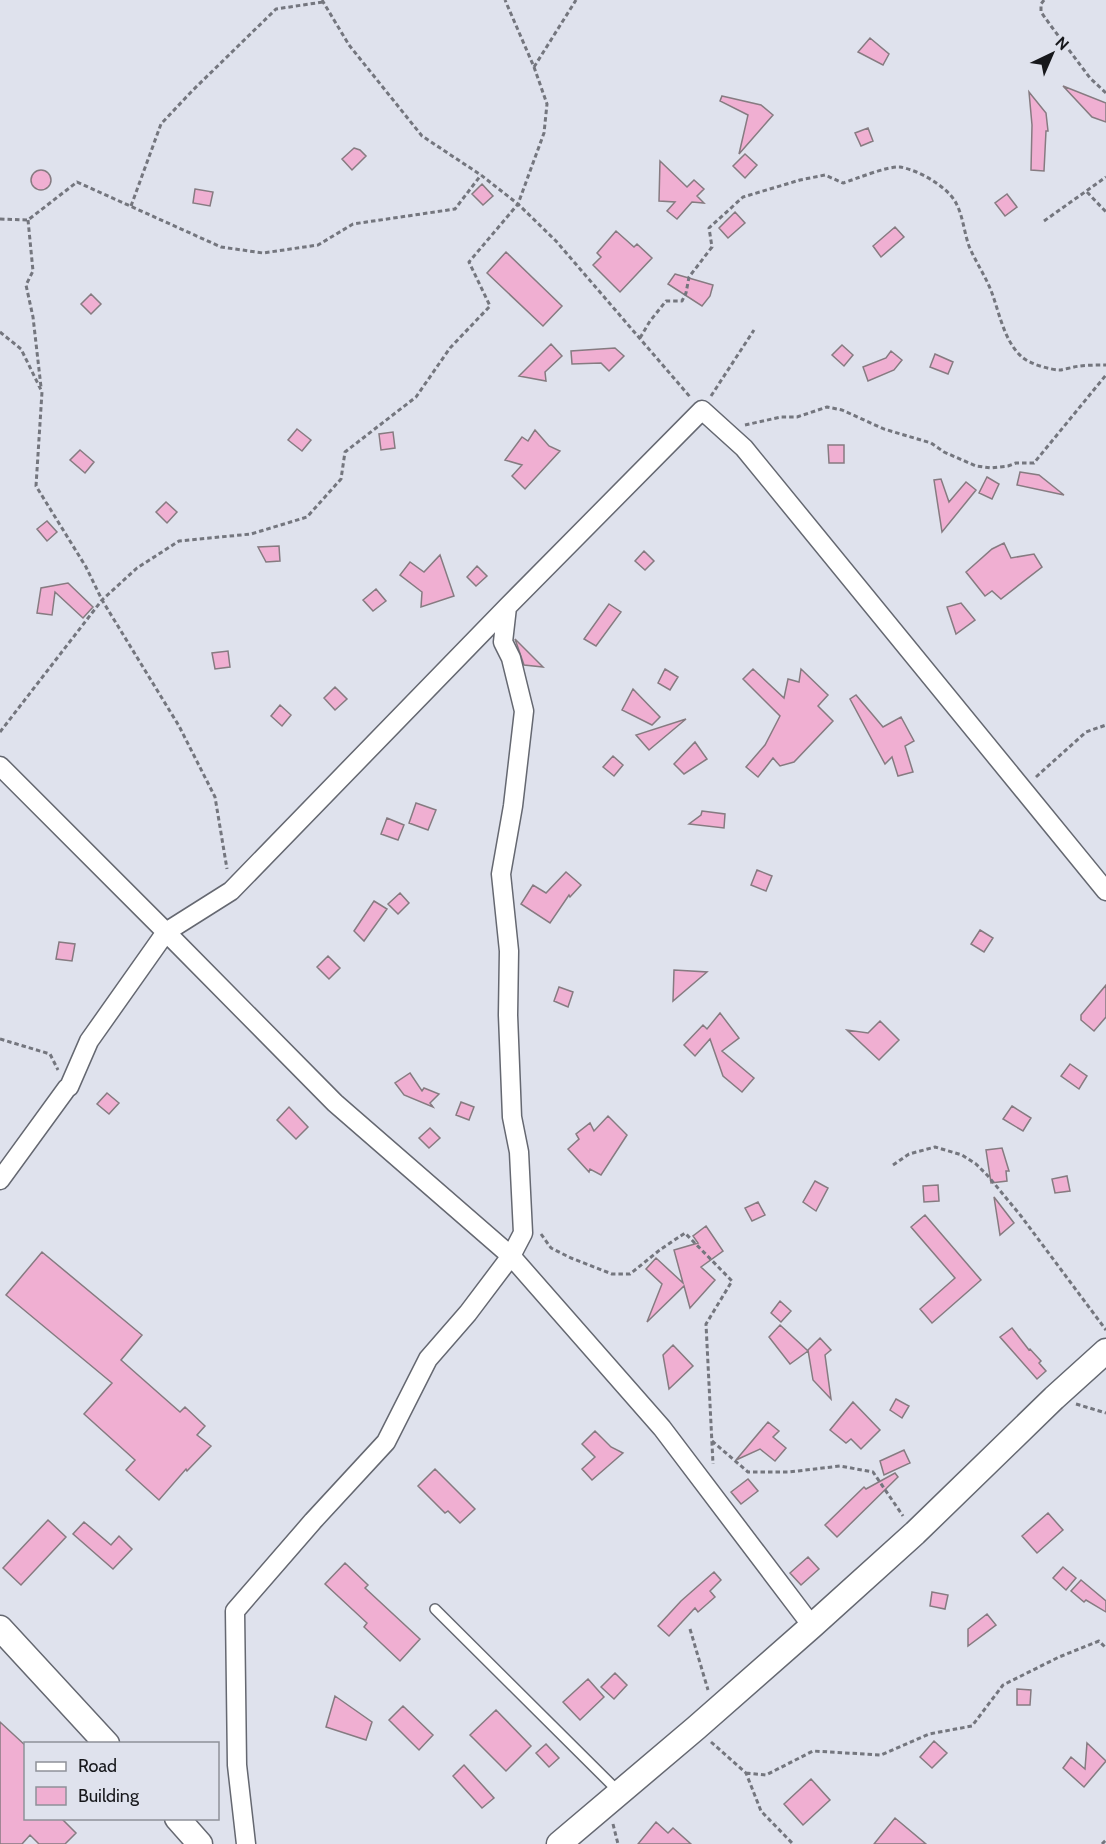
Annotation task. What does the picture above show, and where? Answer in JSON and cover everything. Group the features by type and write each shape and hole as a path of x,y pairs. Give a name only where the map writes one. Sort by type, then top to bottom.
{"street":[{"path":"0,1180 69,1087 89,1041 166,932 231,891 702,410 744,448 1106,891"},
{"path":"246,1844 237,1765 235,1611 313,1521 387,1442 429,1359 468,1313 511,1256 523,1233 519,1152 512,1117 508,1015 509,951 501,874 513,806 524,711 511,658 503,642 507,607"},
{"path":"0,766 335,1102 511,1256 662,1428 812,1626"},
{"path":"559,1844 812,1626 915,1533 1054,1398 1106,1351"},
{"path":"0,1628 106,1742"},
{"path":"179,1820 200,1844"}],"lane":[{"path":"435,1609 620,1793"}],"path":[{"path":"0,732 102,600 137,568 179,541 251,534 307,517 341,478 345,452 416,397 450,348 490,306 469,262 518,204 544,133 547,104 506,0"},
{"path":"534,67 576,0"},
{"path":"1044,0 1041,4 1041,12 1050,26 1090,78 1106,93"},
{"path":"131,206 161,124 276,9 322,1 349,45 422,136 518,204 556,241 702,410 754,330"},
{"path":"640,338 666,301 682,301 689,277 712,247 709,228 743,197 825,175 843,183 898,167 939,184 952,196 960,210 962,226 970,249 992,293 1000,322 1012,345 1022,357 1060,370 1106,365"},
{"path":"0,219 28,220 77,182 221,247 262,253 318,245 353,224 455,209 480,175"},
{"path":"1044,221 1106,177"},
{"path":"1087,192 1106,212"},
{"path":"28,220 33,271 26,285 33,317 42,392 36,486 179,726 215,797 231,891"},
{"path":"0,332 21,349 42,392"},
{"path":"722,430 781,417 797,417 827,407 842,410 870,423 931,443 944,452 976,466 991,468 1016,463 1034,463 1106,375"},
{"path":"1022,789 1086,732 1106,725"},
{"path":"0,1039 50,1054 67,1088"},
{"path":"893,1165 909,1154 935,1147 962,1155 976,1164 1021,1216 1106,1330"},
{"path":"523,1220 543,1235 551,1248 612,1274 630,1274 685,1233 732,1281 706,1324 714,1497"},
{"path":"1054,1398 1106,1413"},
{"path":"712,1442 748,1472 789,1472 840,1466 873,1472 915,1533"},
{"path":"690,1629 709,1688 706,1698"},
{"path":"746,1773 766,1775 813,1751 881,1755 929,1734 972,1726 1003,1685 1059,1657 1099,1641 1106,1648"},
{"path":"696,1728 746,1773 761,1810 793,1844"},
{"path":"1102,1844 1106,1839"}],"building":[{"path":"870,38 889,54 883,65 858,52"},
{"path":"1063,86 1106,103 1106,122 1092,117"},
{"path":"1029,92 1046,113 1048,131 1046,131 1044,171 1031,170 1032,125"},
{"path":"722,96 761,105 773,115 739,154 748,115 720,101"},
{"path":"868,128 873,141 861,146 855,133"},
{"path":"354,148 366,156 352,170 342,159"},
{"path":"745,154 757,165 745,178 733,166"},
{"path":"660,161 687,187 694,180 704,189 697,196 704,203 692,202 677,219 667,211 675,202 659,201"},
{"path":"41,170 48,173 51,180 48,187 41,190 34,187 31,180 34,173"},
{"path":"482,184 493,196 483,205 472,194"},
{"path":"195,189 213,192 210,206 193,203"},
{"path":"1007,194 1017,207 1005,216 995,203"},
{"path":"735,212 745,223 728,238 719,228"},
{"path":"895,227 904,237 881,257 873,246"},
{"path":"616,231 634,247 637,244 652,258 620,292 593,265 601,257 597,253"},
{"path":"506,252 562,306 543,326 487,273"},
{"path":"675,274 713,285 710,296 702,306 668,284"},
{"path":"91,294 101,304 91,314 81,304"},
{"path":"551,344 562,356 545,372 546,381 519,376"},
{"path":"842,345 853,355 844,366 832,355"},
{"path":"615,348 624,356 609,371 601,363 572,364 571,351"},
{"path":"891,351 902,360 894,370 868,381 863,367 886,358"},
{"path":"935,354 953,362 948,374 930,367"},
{"path":"297,429 311,440 302,451 288,440"},
{"path":"535,430 549,446 560,451 525,489 512,476 522,465 505,460 522,437 528,441"},
{"path":"393,432 395,448 381,450 379,434"},
{"path":"828,445 844,445 844,463 829,463"},
{"path":"80,450 94,462 85,473 70,460"},
{"path":"1020,472 1039,475 1064,495 1017,485"},
{"path":"987,477 999,484 992,499 979,493"},
{"path":"941,479 949,502 966,482 976,490 942,532 934,480"},
{"path":"166,502 177,512 167,523 156,512"},
{"path":"47,521 57,532 47,541 37,529"},
{"path":"1004,543 1011,558 1034,554 1042,567 1001,599 992,591 985,596 966,572 992,549"},
{"path":"279,546 280,561 266,562 258,547"},
{"path":"644,551 654,561 645,570 635,561"},
{"path":"440,555 454,596 421,607 422,592 400,575 410,562 424,572"},
{"path":"477,566 487,576 476,586 467,577"},
{"path":"68,583 93,607 83,618 55,592 52,615 37,613 41,588"},
{"path":"376,589 386,601 373,611 363,600"},
{"path":"961,603 975,620 956,634 947,607"},
{"path":"609,604 621,612 596,646 584,639"},
{"path":"515,639 543,667 524,665"},
{"path":"228,651 230,667 215,669 212,653"},
{"path":"665,669 678,677 670,690 658,683"},
{"path":"753,669 784,698 788,679 799,682 801,669 828,695 818,706 833,721 794,762 780,766 773,758 758,777 746,767 765,745 780,716 743,679"},
{"path":"335,687 347,699 335,710 324,698"},
{"path":"633,689 660,717 652,725 622,710"},
{"path":"856,695 883,727 901,717 914,741 905,746 913,772 898,776 892,757 885,764 850,699"},
{"path":"280,705 291,715 282,726 271,716"},
{"path":"686,719 649,750 636,735"},
{"path":"695,742 707,759 684,774 674,764"},
{"path":"613,756 623,765 614,776 603,767"},
{"path":"416,803 436,810 428,830 409,823"},
{"path":"702,811 725,814 724,828 689,824 701,815"},
{"path":"387,818 404,825 398,840 381,834"},
{"path":"757,870 772,876 766,891 751,885"},
{"path":"566,872 581,885 570,897 569,895 550,923 521,904 533,885 546,893"},
{"path":"400,893 409,903 398,914 388,904"},
{"path":"374,901 387,909 364,941 354,931"},
{"path":"980,930 993,938 984,952 971,944"},
{"path":"59,942 75,944 72,961 56,959"},
{"path":"328,956 340,968 329,979 317,967"},
{"path":"674,970 707,972 673,1001"},
{"path":"1106,985 1106,1017 1094,1031 1081,1020 1081,1015"},
{"path":"559,987 573,992 568,1007 554,1001"},
{"path":"720,1013 739,1038 722,1051 754,1078 742,1092 723,1076 710,1039 695,1056 684,1045 703,1025 707,1029"},
{"path":"880,1021 899,1040 879,1060 847,1030 868,1033"},
{"path":"1070,1064 1087,1076 1079,1089 1061,1076"},
{"path":"410,1073 422,1091 424,1088 439,1094 430,1103 433,1107 404,1095 395,1083"},
{"path":"107,1093 119,1103 109,1114 97,1104"},
{"path":"461,1102 474,1107 469,1120 456,1115"},
{"path":"1012,1106 1031,1118 1023,1131 1003,1119"},
{"path":"289,1107 308,1127 296,1139 277,1120"},
{"path":"608,1116 627,1135 601,1175 590,1169 589,1172 568,1149 579,1139 576,1134 590,1123 594,1131"},
{"path":"430,1128 440,1138 429,1148 419,1138"},
{"path":"1002,1148 1009,1171 1006,1171 1007,1181 991,1183 986,1150"},
{"path":"1067,1176 1070,1191 1055,1193 1052,1179"},
{"path":"815,1181 828,1188 816,1211 803,1202"},
{"path":"938,1185 939,1201 924,1202 923,1186"},
{"path":"994,1197 1014,1223 1000,1235"},
{"path":"758,1202 765,1215 752,1221 745,1208"},
{"path":"925,1215 981,1280 932,1323 920,1309 955,1278 911,1227"},
{"path":"706,1226 723,1251 701,1267 715,1280 690,1308 684,1286 647,1322 662,1284 646,1269 656,1258 683,1283 674,1250 698,1243 693,1236"},
{"path":"42,1252 142,1335 121,1360 180,1412 185,1407 205,1426 197,1435 211,1446 187,1471 186,1469 159,1500 126,1470 135,1460 84,1414 112,1383 6,1295"},
{"path":"780,1301 791,1311 781,1322 771,1313"},
{"path":"780,1325 808,1351 790,1364 769,1337"},
{"path":"1012,1328 1041,1361 1039,1363 1046,1371 1037,1379 1000,1337"},
{"path":"820,1338 831,1350 825,1355 831,1399 813,1380 808,1350"},
{"path":"673,1345 693,1366 669,1389 663,1355"},
{"path":"896,1399 909,1406 902,1418 890,1410"},
{"path":"853,1402 880,1430 861,1449 851,1439 846,1443 830,1430"},
{"path":"768,1422 779,1431 773,1437 786,1448 775,1461 760,1449 736,1460"},
{"path":"595,1431 611,1447 623,1453 592,1480 582,1469 595,1457 582,1444"},
{"path":"904,1450 910,1463 884,1475 880,1461"},
{"path":"435,1469 475,1509 460,1523 448,1511 445,1513 418,1486"},
{"path":"895,1473 898,1477 837,1537 825,1525 864,1487 866,1489"},
{"path":"748,1479 758,1491 741,1504 731,1492"},
{"path":"1048,1513 1063,1530 1037,1553 1022,1536"},
{"path":"48,1520 66,1537 21,1585 3,1568"},
{"path":"84,1522 111,1545 119,1536 132,1549 113,1569 73,1534"},
{"path":"808,1557 819,1569 801,1585 790,1573"},
{"path":"345,1563 368,1585 365,1588 420,1639 400,1661 364,1627 367,1623 325,1584"},
{"path":"1063,1567 1076,1578 1066,1590 1053,1578"},
{"path":"714,1572 721,1580 710,1591 715,1597 698,1612 695,1608 669,1636 658,1626 681,1601"},
{"path":"1081,1580 1106,1601 1106,1612 1086,1600 1084,1602 1071,1591"},
{"path":"932,1592 948,1595 945,1609 930,1606"},
{"path":"987,1614 996,1625 968,1646 968,1629"},
{"path":"615,1673 627,1685 614,1699 601,1687"},
{"path":"588,1679 604,1697 580,1720 563,1702"},
{"path":"1017,1689 1031,1690 1030,1705 1017,1705"},
{"path":"335,1696 372,1722 366,1740 326,1727"},
{"path":"403,1706 433,1735 419,1750 389,1720"},
{"path":"496,1710 531,1746 506,1771 470,1735"},
{"path":"0,1722 24,1744 24,1820 63,1820 76,1833 65,1844 39,1844 30,1835 22,1844 0,1844"},
{"path":"934,1741 947,1753 932,1768 920,1757"},
{"path":"1087,1743 1106,1761 1084,1787 1063,1768 1071,1757 1085,1769"},
{"path":"546,1744 559,1758 549,1767 536,1753"},
{"path":"464,1765 494,1798 482,1808 453,1776"},
{"path":"811,1779 830,1800 803,1825 784,1804"},
{"path":"895,1818 926,1844 874,1844"},
{"path":"656,1822 668,1833 673,1828 691,1844 638,1844"}]}
